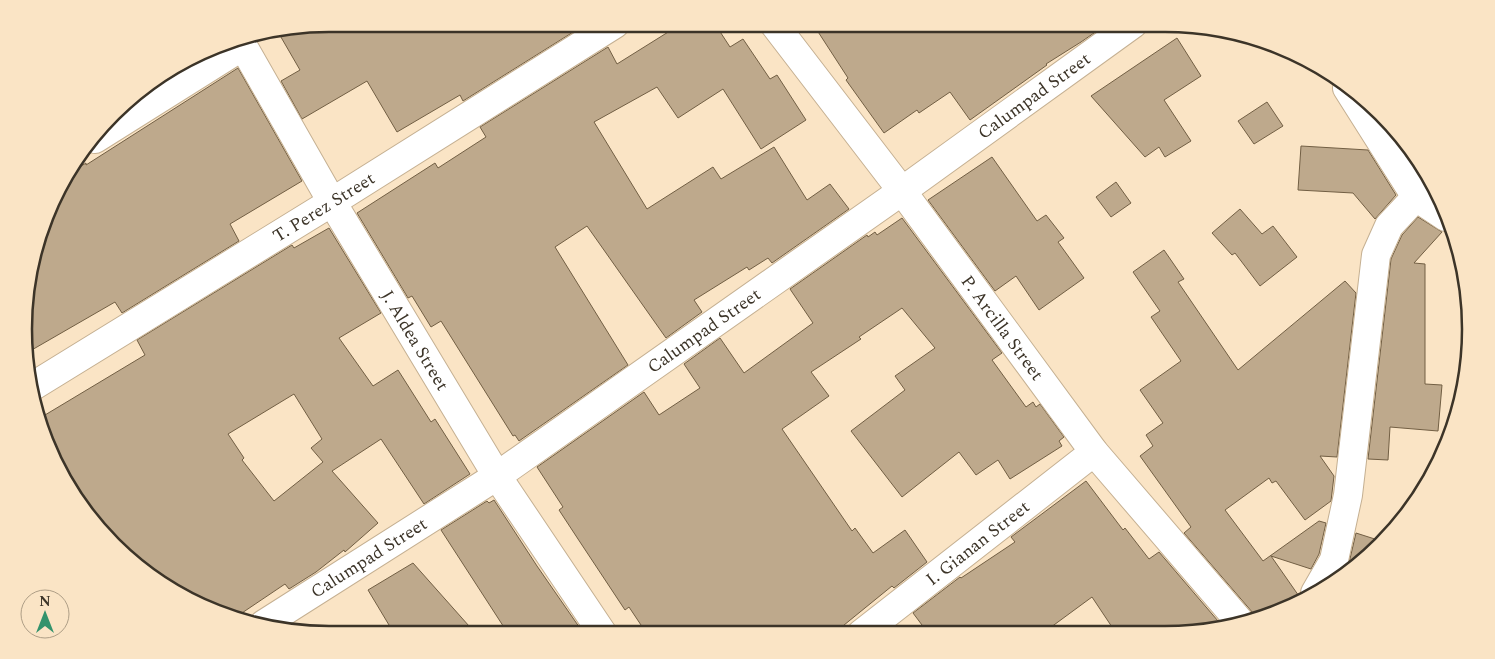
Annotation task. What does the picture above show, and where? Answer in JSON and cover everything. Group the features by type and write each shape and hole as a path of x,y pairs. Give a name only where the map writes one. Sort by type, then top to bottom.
{"street":[{"name":"T. Perez Street","path":"37,383 332,202 602,32"},
{"name":"P. Arcilla Street","path":"780,32 902,191 1094,452 1236,618"},
{"name":"Calumpad Street","path":"270,620 497,476 902,191 1122,32"},
{"name":"J. Aldea Street","path":"243,46 332,202 497,476 597,626"},
{"path":"111,129 229,50"},
{"path":"1356,102 1416,197 1438,212"},
{"path":"1321,582 1334,560 1348,495 1376,255 1389,226 1416,197"},
{"name":"I. Gianan Street","path":"871,626 1094,452"}],"building":[{"path":"330,32 573,32 463,101 460,95 397,132 367,81 302,119 281,81 300,70 281,37"},
{"path":"668,32 720,32 730,47 743,39 770,79 777,75 806,120 761,149 723,89 678,118 657,87 594,122 647,209 713,167 721,179 774,147 807,200 830,184 849,209 772,263 768,258 749,270 747,267 694,300 702,312 666,338 587,226 555,247 628,365 519,441 515,435 513,436 441,321 431,327 412,296 408,298 357,213 435,163 438,168 486,137 480,127 608,47 617,64"},
{"path":"818,32 1095,32 1046,64 970,120 950,92 919,113 917,110 884,133 846,80 848,78"},
{"path":"1177,38 1201,76 1164,100 1191,141 1165,157 1159,147 1145,157 1091,96"},
{"path":"238,68 302,181 230,224 239,241 122,313 115,302 33,349 32,330 35,291 48,234 72,181 82,165 86,163 86,165"},
{"path":"1267,102 1283,126 1254,144 1238,121"},
{"path":"1301,146 1368,150 1396,195 1375,219 1353,193 1298,190"},
{"path":"992,157 1037,221 1046,215 1064,238 1058,242 1084,278 1039,310 1016,276 995,291 928,200"},
{"path":"1116,182 1131,203 1111,217 1096,197"},
{"path":"1240,209 1262,234 1273,226 1297,257 1260,286 1235,253 1232,255 1212,233"},
{"path":"1418,217 1442,232 1414,263 1425,264 1425,384 1442,385 1438,431 1390,427 1388,460 1368,459 1391,259 1402,235"},
{"path":"902,218 1002,353 992,360 1026,407 1033,402 1036,407 1040,404 1064,437 1059,441 1062,446 1010,479 998,460 976,475 959,452 902,497 851,431 905,390 895,376 935,348 902,308 859,337 861,339 811,372 829,396 782,429 852,531 855,528 873,553 905,530 927,562 894,588 892,586 843,626 642,626 629,607 625,610 578,539 559,510 563,507 537,467 644,392 659,415 700,388 684,364 720,338 744,373 813,323 790,289 867,235 868,237 875,232 877,235"},
{"path":"329,228 381,313 339,338 373,386 398,370 431,422 435,419 470,474 424,504 381,439 332,471 378,523 345,552 344,550 316,572 289,589 285,584 242,613 216,604 181,587 149,565 119,540 94,510 72,478 55,443 45,415 145,355 137,340 292,245 294,248","holes":["294,394 322,439 311,448 323,462 274,501 242,460 244,458 228,434"]},
{"path":"1164,250 1184,279 1178,282 1238,370 1345,281 1356,293 1337,457 1320,456 1334,476 1331,501 1305,520 1276,481 1272,483 1269,478 1225,510 1263,561 1319,521 1326,523 1319,554 1311,569 1271,556 1298,595 1297,596 1253,613 1184,533 1191,527 1140,456 1153,446 1146,435 1163,423 1140,390 1181,361 1151,317 1160,311 1133,272"},
{"path":"1086,481 1123,530 1125,528 1149,559 1159,552 1219,622 1185,626 1111,626 1092,597 1053,626 923,626 913,613 960,577 1015,542 1011,537"},
{"path":"494,500 578,626 503,626 441,530 487,501 489,503"},
{"path":"1356,533 1376,540 1361,553 1349,563"},
{"path":"413,563 469,626 390,626 368,590"}]}
